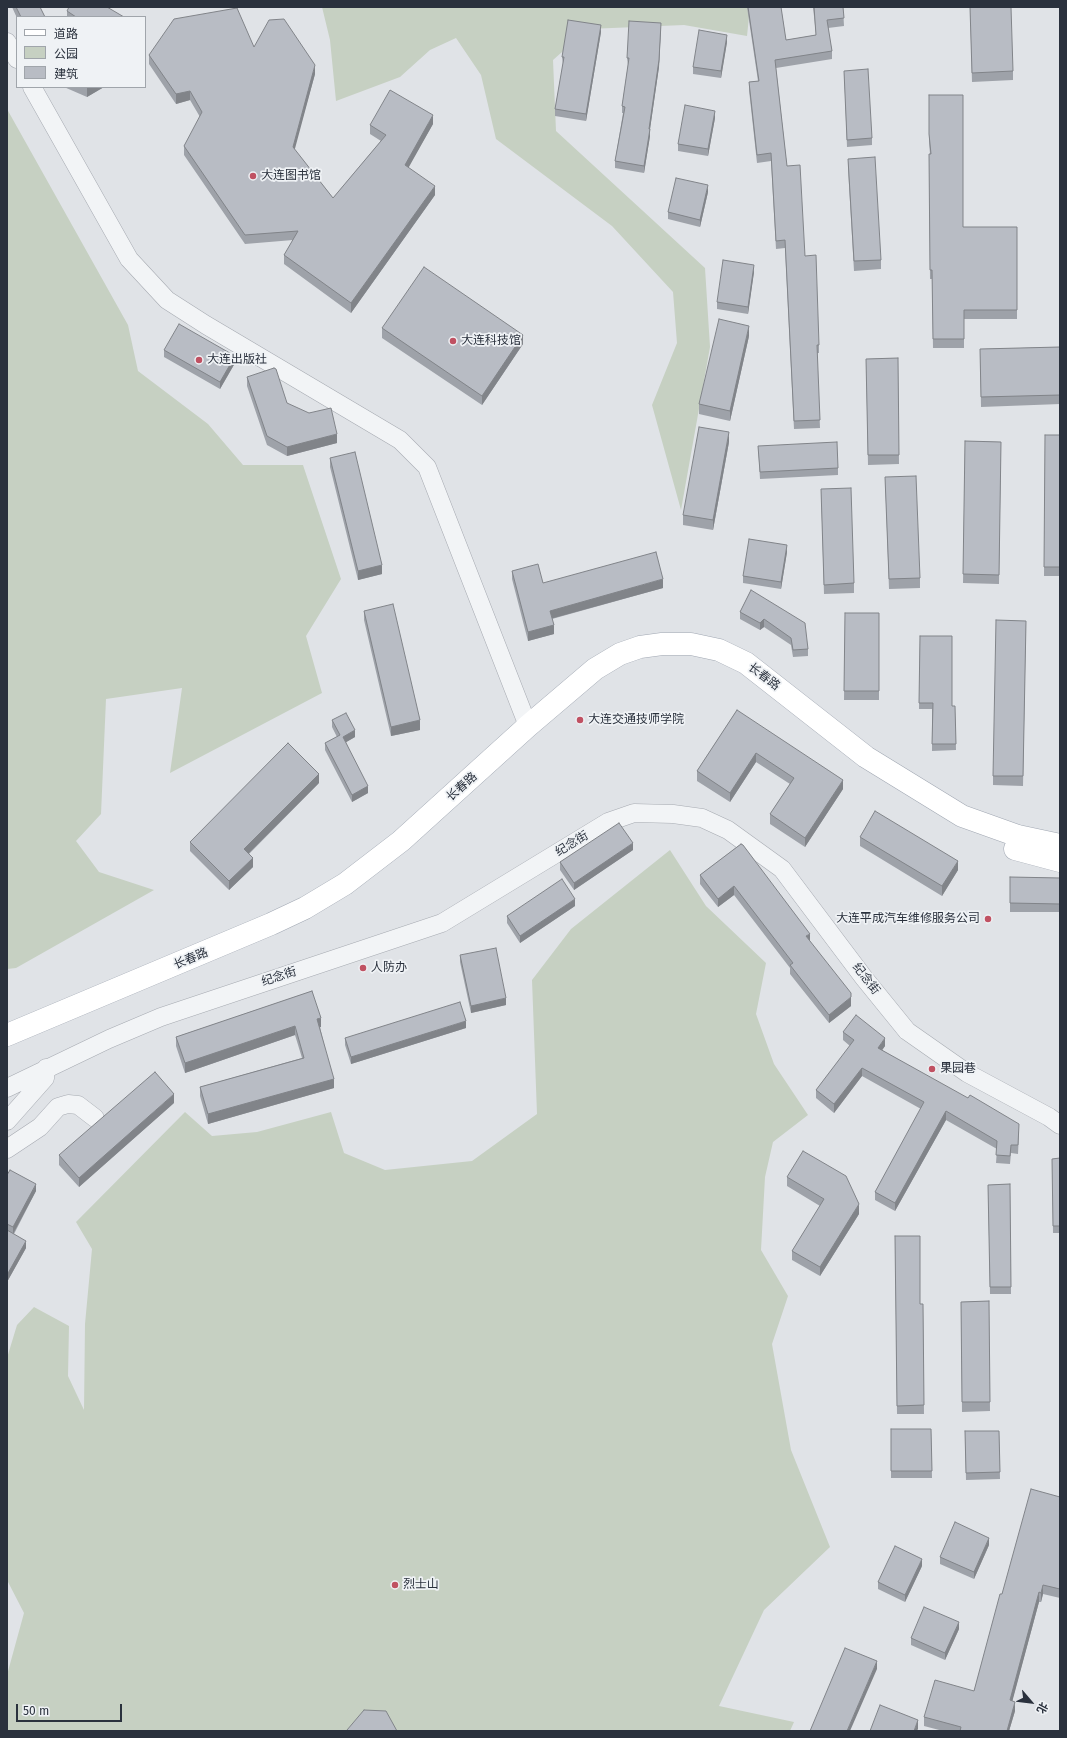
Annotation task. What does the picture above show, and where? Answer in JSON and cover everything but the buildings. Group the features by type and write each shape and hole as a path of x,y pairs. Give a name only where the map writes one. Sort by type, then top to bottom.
{"main road":[{"name":"长春路","path":"7,1035 271,924 304,908 345,884 401,841 528,726 595,668 620,654 640,647 662,644 691,644 719,650 746,663 839,737 894,775 962,816 1018,836 1060,845"},
{"name":"长春路","path":"894,775 916,779 996,816 1060,833"},
{"name":"长春路","path":"894,775 905,790 920,803 950,823 991,842 1060,862"}],"street":[{"path":"7,42 16,57"},
{"path":"33,88 129,259 167,300 206,325 400,440 427,467 528,726"},
{"name":"纪念街","path":"7,1088 46,1068 161,1016 442,923 608,822 634,813 673,814 702,818 728,830 782,869 864,978 907,1031 967,1073 1049,1117 1060,1125"},
{"path":"7,1121 45,1078 46,1068"},
{"path":"7,1149 40,1127 58,1107 68,1104 78,1105 95,1118"}],"green space":[{"path":"322,7 750,7 747,36 684,25 588,29 553,60 556,131 705,268 710,347 681,510 652,405 677,343 673,292 612,226 496,139 481,75 456,38 430,50 400,77 336,101 330,40"},
{"path":"7,109 128,325 138,371 208,424 243,465 303,465 341,579 306,636 322,693 170,773 182,688 106,699 101,814 76,841 99,872 154,890 16,968 7,969"},
{"path":"670,850 706,906 766,963 756,1014 774,1064 808,1115 773,1142 765,1177 761,1250 788,1296 772,1344 791,1450 830,1547 764,1610 719,1706 794,1722 790,1731 7,1731 7,1675 24,1613 7,1580 7,1358 17,1325 34,1307 69,1326 68,1376 84,1410 85,1324 92,1249 76,1222 185,1112 212,1136 257,1132 331,1112 344,1153 385,1170 472,1161 537,1114 532,980 571,929"}],"place":[{"name":"大连图书馆","path":"253,176"},
{"name":"大连科技馆","path":"453,341"},
{"name":"大连出版社","path":"199,360"},
{"name":"大连交通技师学院","path":"580,720"},
{"name":"大连平成汽车维修服务公司","path":"988,919"},
{"name":"人防办","path":"363,968"},
{"name":"果园巷","path":"932,1069"},
{"name":"烈士山","path":"395,1585"}]}
